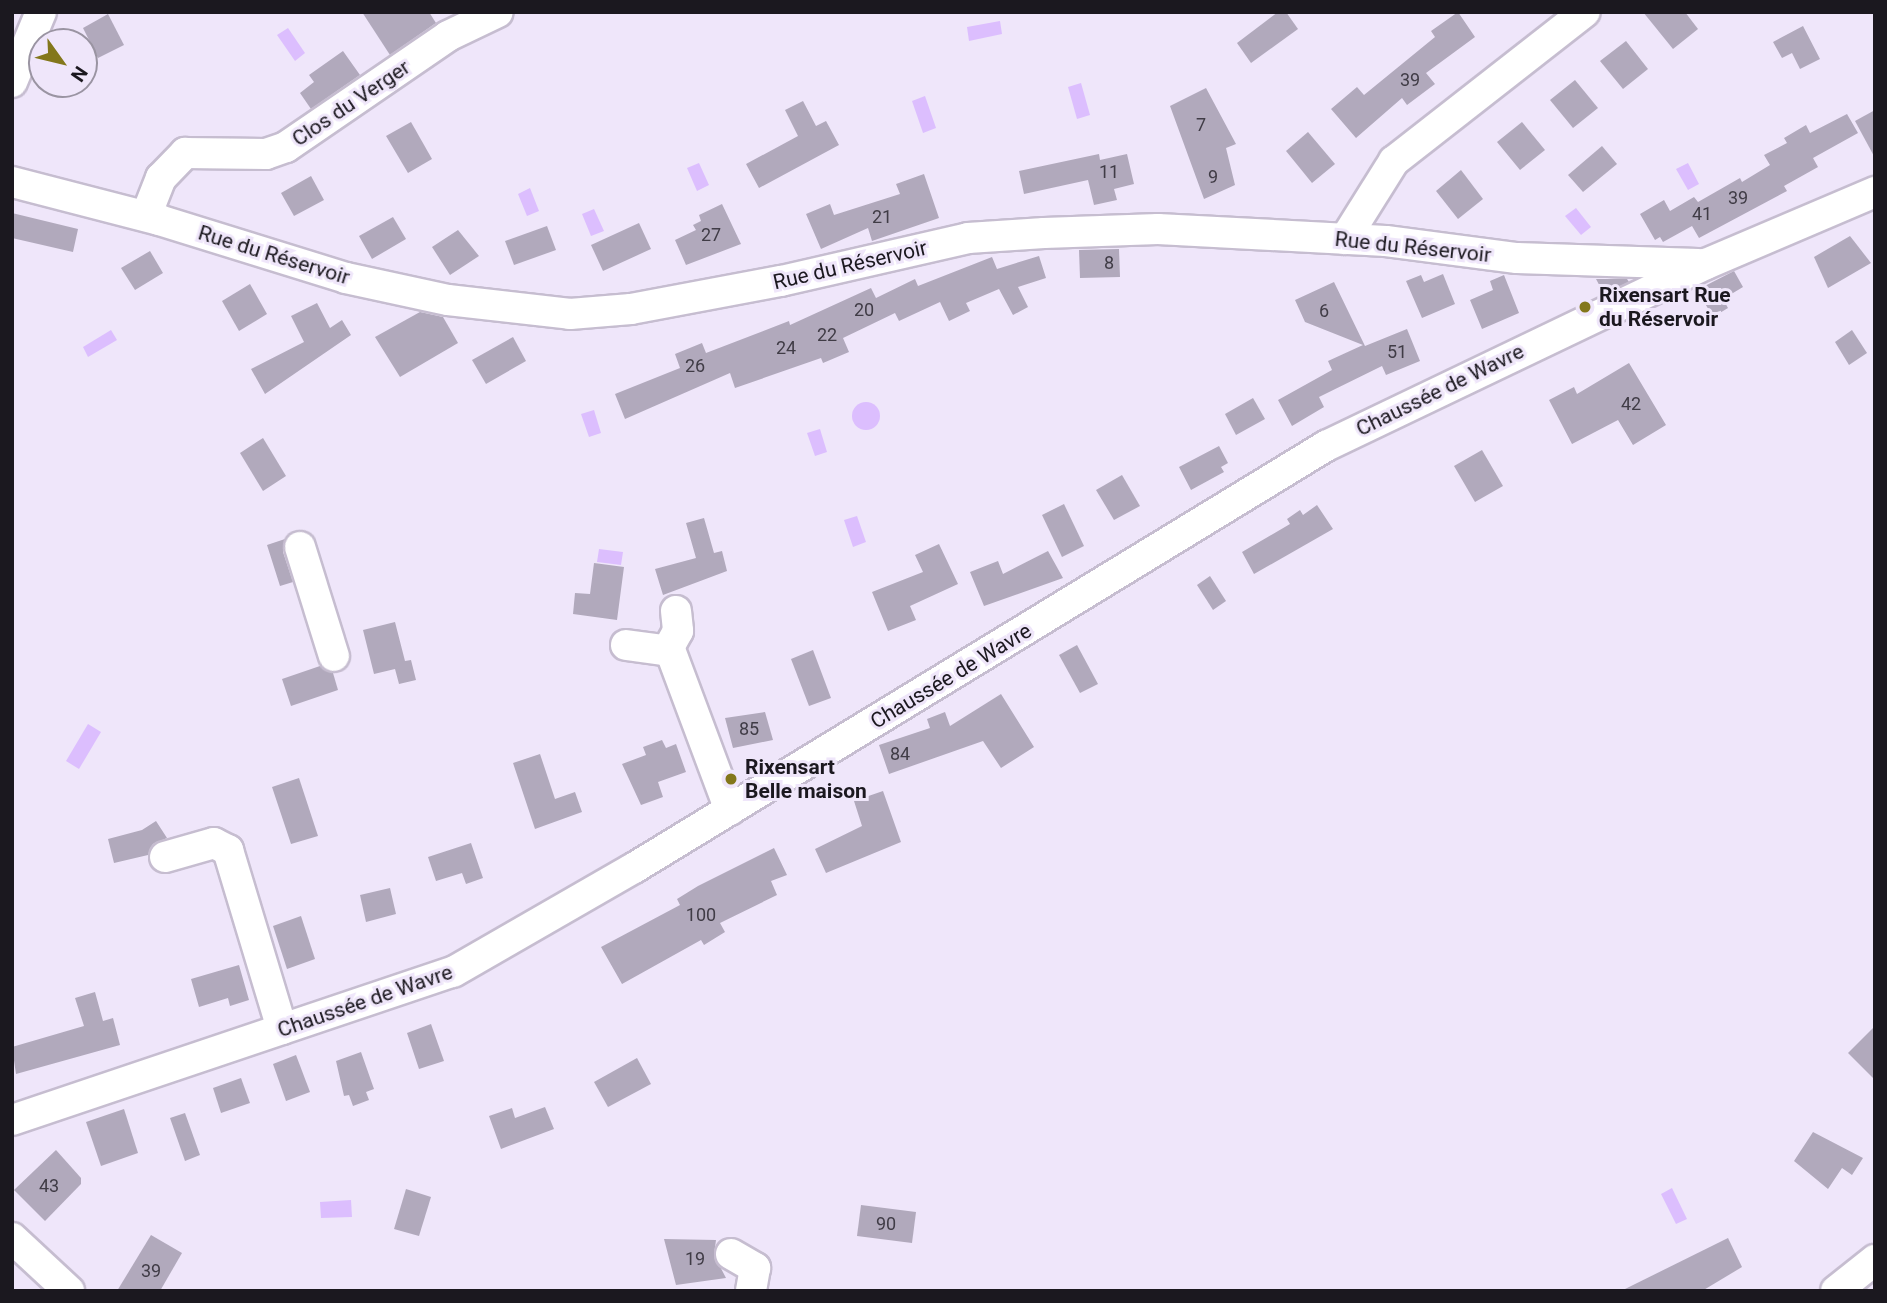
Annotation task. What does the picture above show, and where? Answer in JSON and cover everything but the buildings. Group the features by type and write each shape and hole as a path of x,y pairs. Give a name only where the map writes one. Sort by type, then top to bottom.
{"street":[{"path":"12,82 41,12"},
{"name":"Clos du Verger","path":"146,216 161,177 185,153 266,154 286,147 448,36 498,12"},
{"path":"1345,239 1394,161 1584,12"},
{"name":"Rue du Réservoir","path":"12,182 146,216 346,278 448,300 570,314 632,309 781,281 968,238 1158,229 1345,239 1517,258 1706,264"},
{"name":"Chaussée de Wavre","path":"12,1120 453,972 730,810 1326,446 1706,264 1875,192"},
{"path":"300,547 334,656"},
{"path":"676,611 678,631 670,651 730,810"},
{"path":"626,645 670,651"},
{"path":"165,857 214,844 228,850 282,1030"},
{"path":"12,1238 69,1291"},
{"path":"731,1254 755,1268 751,1291"},
{"path":"1836,1291 1875,1260"}],"shaded area":[{"path":"1000,21 1002,34 969,41 967,27"},
{"path":"288,28 305,53 295,61 277,35"},
{"path":"1081,83 1090,115 1077,119 1068,87"},
{"path":"925,96 936,128 923,133 912,101"},
{"path":"699,163 709,185 697,191 687,168"},
{"path":"1688,163 1699,184 1688,190 1676,169"},
{"path":"530,188 539,211 527,216 518,194"},
{"path":"1576,208 1591,227 1581,235 1565,216"},
{"path":"594,209 604,231 591,236 582,214"},
{"path":"111,330 117,340 88,357 83,347"},
{"path":"866,402 876,406 880,416 876,426 866,430 856,426 852,416 856,406"},
{"path":"594,410 601,433 589,437 581,414"},
{"path":"820,429 827,452 815,456 807,433"},
{"path":"857,516 866,542 853,547 844,520"},
{"path":"599,549 623,552 621,565 597,562"},
{"path":"88,724 101,732 79,769 66,761"},
{"path":"1672,1188 1687,1219 1676,1224 1661,1194"},
{"path":"351,1200 352,1217 321,1218 320,1202"}],"place":[{"name":"Rixensart Rue du Réservoir","path":"1585,307"},
{"name":"Rixensart Belle maison","path":"731,779"}]}
